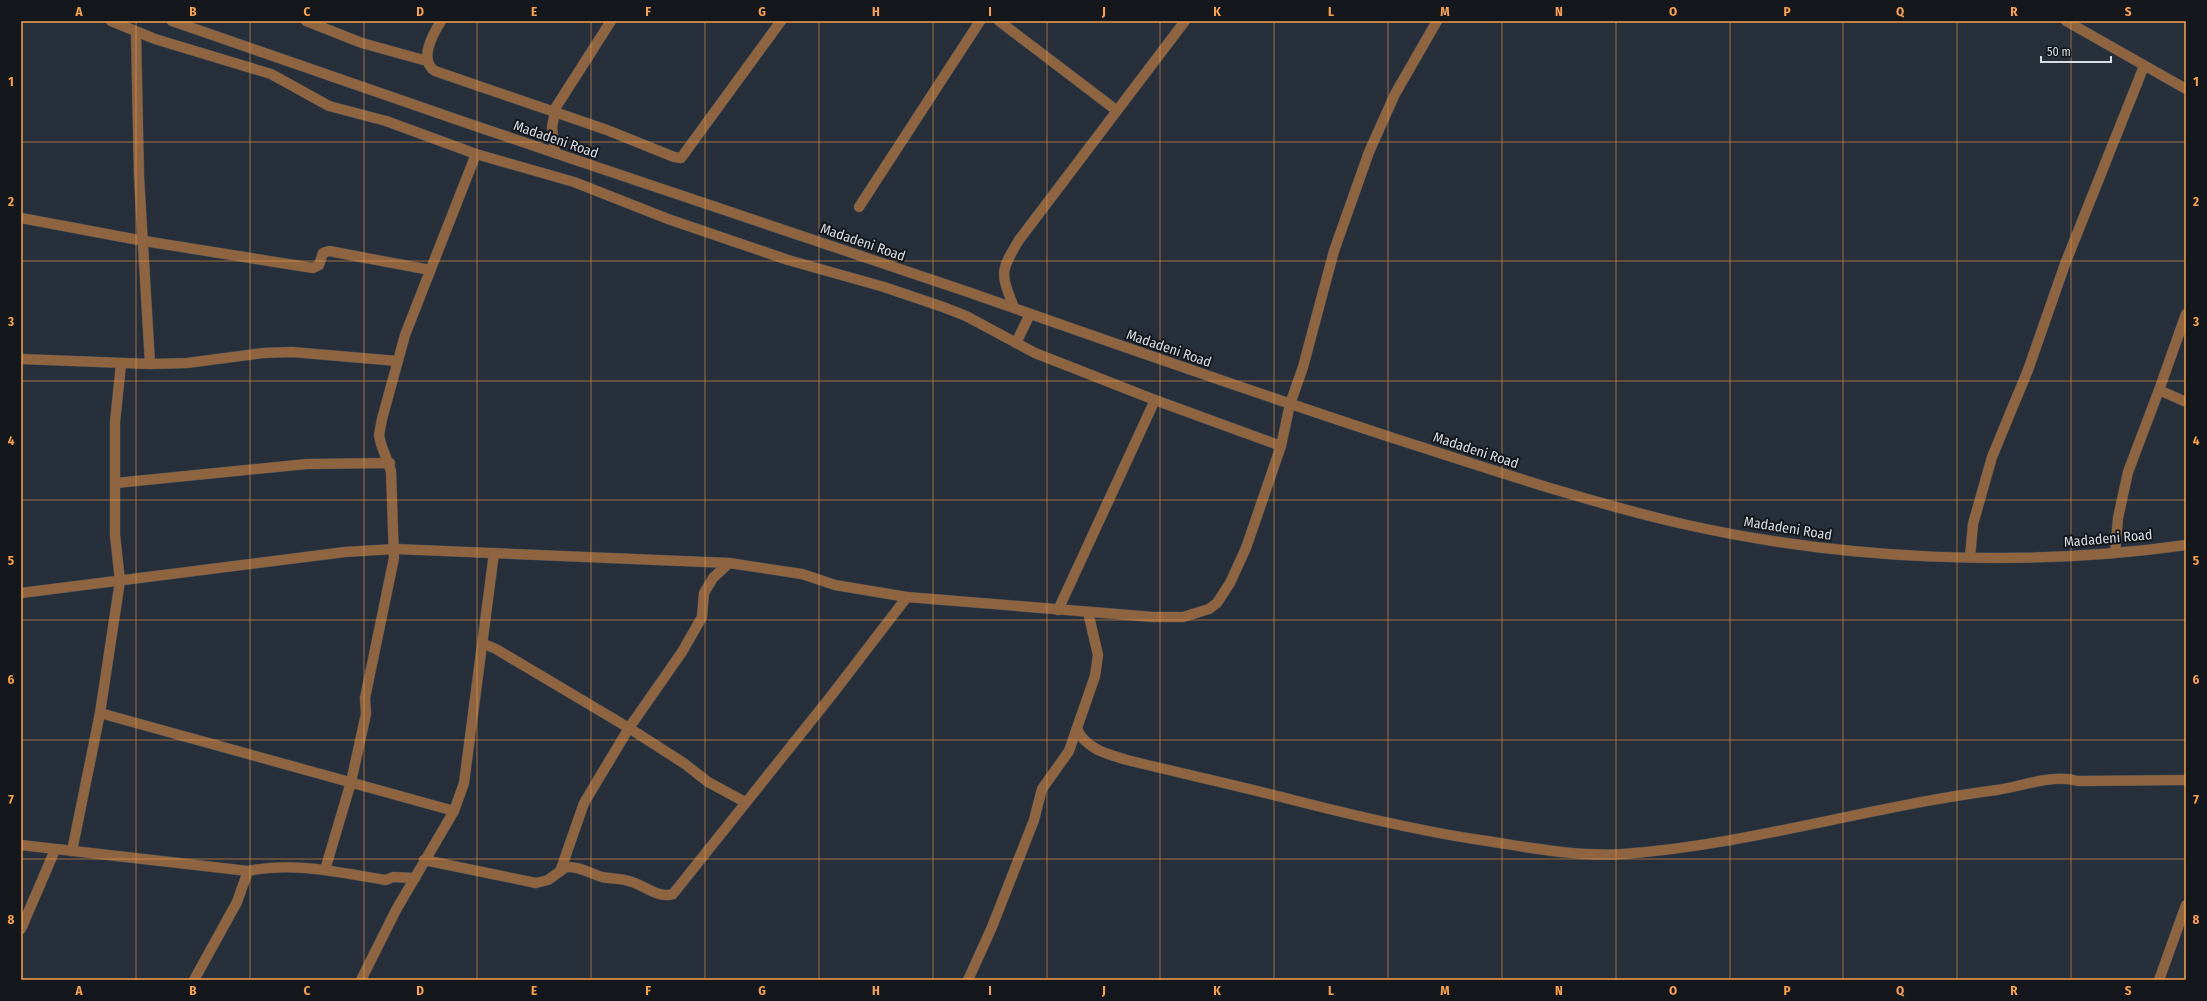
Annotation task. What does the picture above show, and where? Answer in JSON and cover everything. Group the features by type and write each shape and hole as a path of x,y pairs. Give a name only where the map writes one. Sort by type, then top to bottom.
{"street":[{"path":"111,21 136,32 271,74 329,106 386,121 476,154 581,184 668,219 774,256 884,287 943,307 966,316 1016,343 1155,400 1281,446"},
{"name":"Madadeni Road","path":"172,21 555,153 1014,308 1290,404 1536,484 1684,524 1760,539 1835,550 1970,556 2020,558 2115,552 2186,545"},
{"path":"306,21 362,43 427,61 435,71 607,130 674,157 681,158 781,21"},
{"path":"427,61 432,38 441,21"},
{"path":"555,153 552,127 554,112 611,21"},
{"path":"859,207 980,21"},
{"path":"999,21 1116,110"},
{"path":"1014,308 1003,275 1006,262 1019,240 1116,110 1185,21"},
{"path":"21,593 345,552 394,548 729,563 802,574 835,585 907,597 1058,610 1184,617 1209,609 1218,602 1230,583 1246,548 1281,446 1290,404 1303,368 1334,251 1369,152 1395,94 1437,21"},
{"path":"2066,21 2186,89"},
{"path":"136,32 137,106 150,364"},
{"path":"1970,556 1973,524 1992,456 2028,370 2065,264 2144,66"},
{"path":"325,870 351,782 366,714 364,698 394,548 393,491 390,463 381,444 379,435 382,419 405,335 476,154"},
{"path":"21,218 144,241 313,268 319,265 323,253 329,252 430,270"},
{"path":"1016,343 1030,314"},
{"path":"2115,552 2118,518 2128,472 2160,390 2186,314"},
{"path":"21,359 150,364 187,363 263,353 292,352 397,361"},
{"path":"72,851 100,713 120,581 115,535 115,422 121,364"},
{"path":"2160,390 2186,402"},
{"path":"1058,610 1155,400"},
{"path":"116,483 306,464 390,463"},
{"path":"361,980 424,860 454,811 464,783 484,644 494,553"},
{"path":"561,869 584,803 629,728 682,652 702,617 704,593 713,578 729,563"},
{"path":"424,860 536,883 548,880 561,869 566,867 578,867 601,876 633,882 668,896 678,889 745,802 831,696 907,597"},
{"path":"968,980 992,927 1034,820 1042,790 1068,751 1077,729 1098,665 1098,655 1088,612"},
{"path":"484,644 496,649 629,728 685,764 708,782 745,802"},
{"path":"100,713 454,811"},
{"path":"1077,729 1082,738 1091,747 1127,760 1400,827 1447,836 1585,854 1621,854 1695,847 1943,797 2010,788 2048,780 2068,778 2078,781 2186,780"},
{"path":"21,845 248,871 269,866 325,870 386,880 393,877 415,878"},
{"path":"21,929 55,850"},
{"path":"194,980 237,902 248,871"},
{"path":"2159,980 2186,905"}]}
